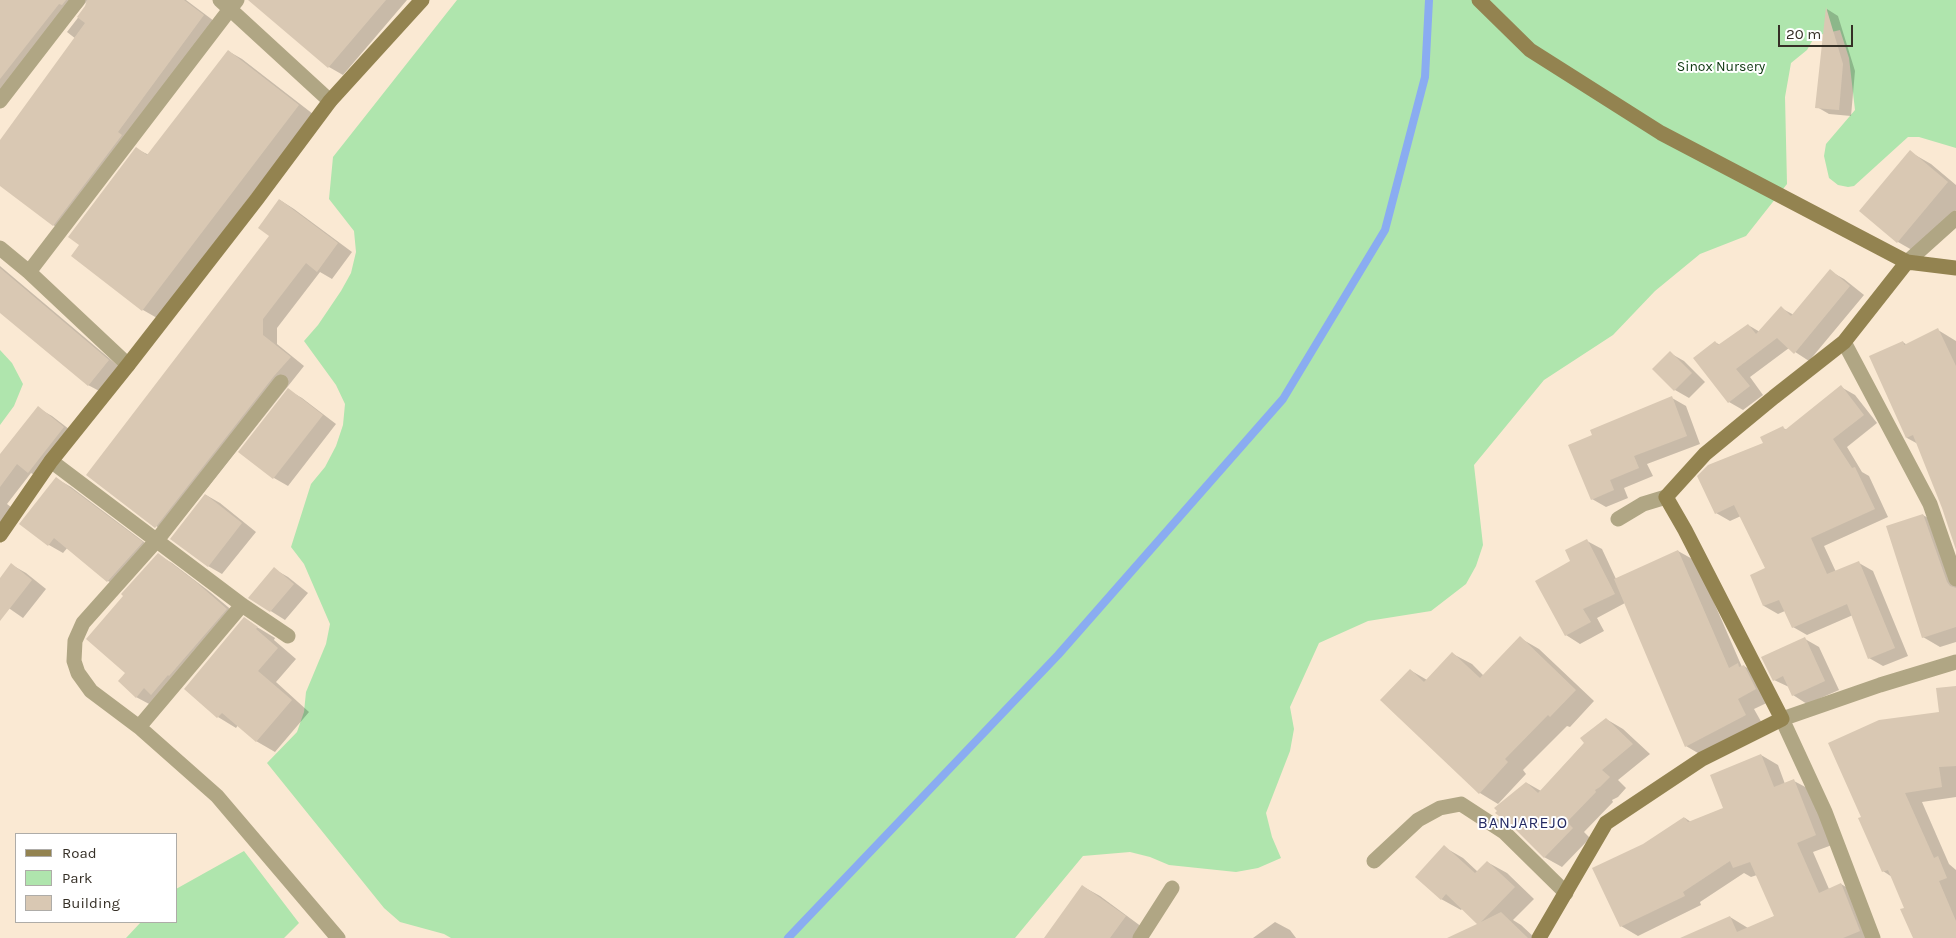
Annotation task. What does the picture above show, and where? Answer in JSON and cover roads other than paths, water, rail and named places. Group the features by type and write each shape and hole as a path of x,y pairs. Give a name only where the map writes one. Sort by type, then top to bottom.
{"street":[{"path":"0,101 78,0"},
{"path":"0,535 51,460 128,365 257,199 330,101 422,0"},
{"path":"1478,0 1530,50 1661,133 1907,262 1956,268"},
{"path":"29,272 229,3 330,101"},
{"path":"1618,519 1643,504 1666,498 1705,454 1844,342 1907,262 1956,218"},
{"path":"0,248 29,272 128,365"},
{"path":"1844,342 1930,504 1956,579"},
{"path":"281,382 157,540 84,624 75,641 74,661 78,673 91,691 139,727 217,796 338,938"},
{"path":"51,460 242,604 288,636"},
{"path":"1666,498 1690,538 1782,719 1825,812 1874,938"},
{"path":"139,727 242,604"},
{"path":"1539,938 1606,823 1702,759 1782,719 1880,685 1956,662"},
{"path":"1374,860 1418,820 1440,808 1461,804 1504,832 1566,893"},
{"path":"1140,938 1172,888"}],"waterway":[{"path":"788,938 1058,655 1283,399 1385,230 1425,77 1429,0"}],"district":[{"name":"BANJAREJO","path":"1523,823"}],"park label":[{"name":"Sinox Nursery","path":"1721,67"}]}
